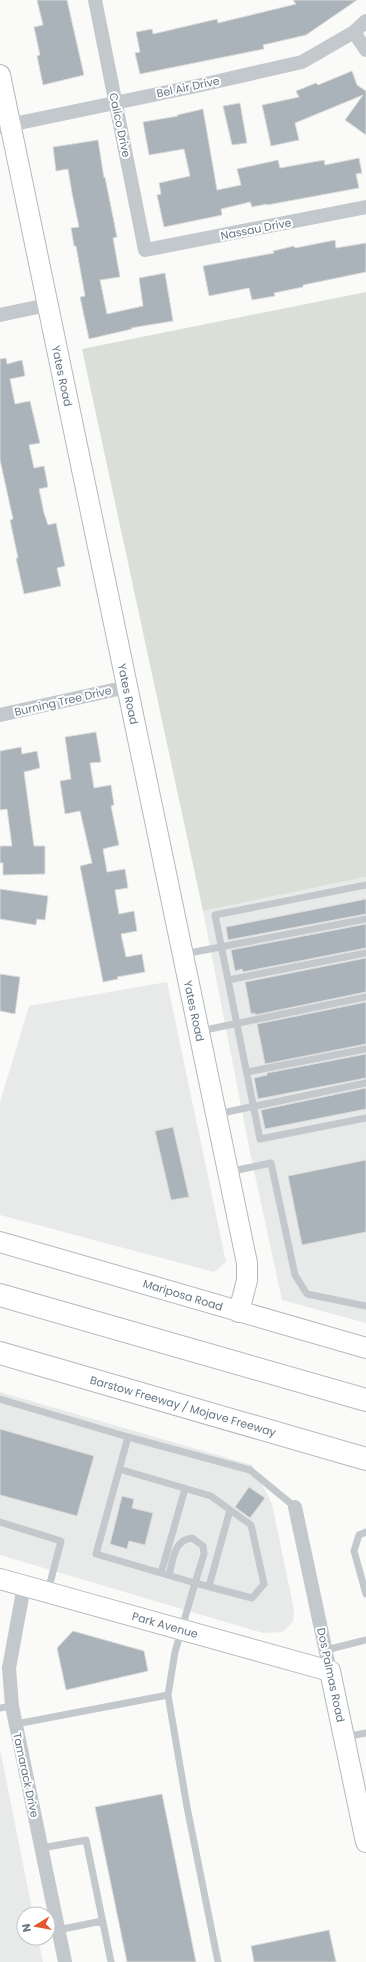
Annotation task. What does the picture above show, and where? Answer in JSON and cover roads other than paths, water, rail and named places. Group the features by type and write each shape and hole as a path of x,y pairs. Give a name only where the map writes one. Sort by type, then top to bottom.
{"highway":[{"path":"0,1295 366,1400"},
{"name":"Barstow Freeway / Mojave Freeway","path":"0,1353 366,1459"}],"street":[{"name":"Calico Drive","path":"95,0 146,250"},
{"name":"Bel Air Drive","path":"5,126 302,62 354,32 366,21"},
{"path":"354,32 366,50"},
{"name":"Yates Road","path":"0,75 5,126 48,305 247,1262 247,1280 239,1312"},
{"name":"Nassau Drive","path":"146,250 366,207"},
{"path":"0,315 48,305"},
{"name":"Burning Tree Drive","path":"0,715 127,687"},
{"name":"Mariposa Road","path":"0,1242 366,1348"},
{"name":"Dos Palmas Road","path":"296,1508 366,1842"},
{"name":"Park Avenue","path":"0,1579 330,1671"},
{"name":"Tamarack Drive","path":"24,1586 9,1668 6,1707 16,1724 65,1962"}],"lane":[{"path":"366,884 215,915 260,1139 366,1118"},
{"path":"182,955 366,919"},
{"path":"228,980 366,953"},
{"path":"198,1031 366,997"},
{"path":"247,1072 366,1049"},
{"path":"216,1114 366,1083"},
{"path":"228,1172 271,1163 295,1275 307,1294 366,1306"},
{"path":"0,1399 128,1437 250,1470 296,1508"},
{"path":"119,1469 211,1496 251,1525 264,1584 252,1598 96,1554 119,1469 128,1437"},
{"path":"165,1574 168,1547 185,1489"},
{"path":"209,1586 230,1510"},
{"path":"0,1522 61,1540 48,1592"},
{"path":"366,1532 359,1535 354,1551 366,1594"},
{"path":"165,1574 178,1544 184,1539 192,1538 203,1546 204,1554 175,1652 168,1695 187,1808 218,1962"},
{"path":"326,1650 366,1640"},
{"path":"16,1724 168,1695"},
{"path":"344,1737 366,1733"},
{"path":"42,1848 86,1840 111,1962"},
{"path":"58,1930 102,1921"}]}
